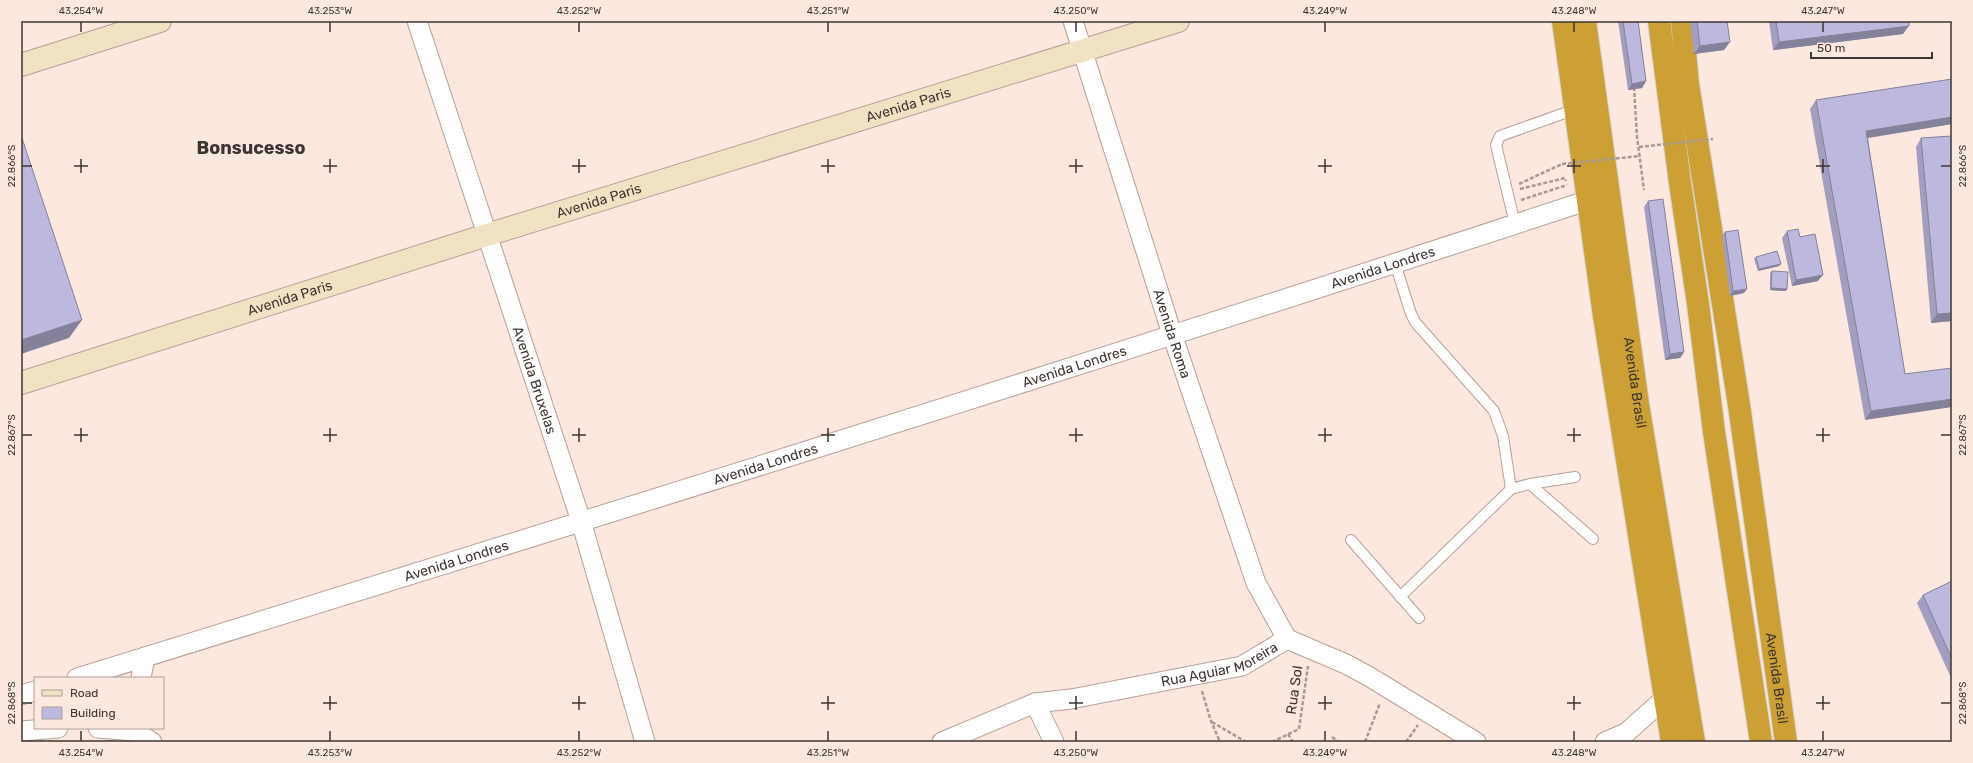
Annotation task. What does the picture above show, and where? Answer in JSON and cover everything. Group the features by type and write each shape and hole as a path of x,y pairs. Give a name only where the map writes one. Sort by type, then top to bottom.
{"highway":[{"name":"Avenida Brasil","path":"1563,21 1604,316 1672,742"},
{"name":"Avenida Brasil","path":"1585,21 1638,404 1694,742"},
{"name":"Avenida Brasil","path":"1659,21 1714,432 1761,742"},
{"name":"Avenida Brasil","path":"1682,21 1688,84 1738,405 1786,742"}],"main road":[{"path":"21,65 160,21"},
{"name":"Avenida Paris","path":"21,383 487,235 1178,21"}],"street":[{"name":"Avenida Bruxelas","path":"417,21 581,521 645,742"},
{"name":"Avenida Roma","path":"1073,21 1172,334 1256,583 1288,639"},
{"name":"Avenida Londres","path":"80,677 581,521 1589,200"},
{"name":"Rua Aguiar Moreira","path":"942,742 1035,703 1197,676 1242,666 1288,639 1346,664 1387,687 1476,742"},
{"path":"141,677 145,657"},
{"path":"21,695 34,691"},
{"path":"1605,742 1626,733 1664,699"},
{"path":"1035,703 1054,742"},
{"path":"21,731 46,729"},
{"path":"134,729 152,742"}],"lane":[{"path":"1521,222 1496,145 1497,140 1500,136 1576,109"},
{"path":"1395,263 1410,311 1415,322 1494,411 1503,436 1511,489"},
{"path":"1400,597 1511,489 1530,484 1575,477"},
{"path":"1530,484 1594,538"},
{"path":"1351,540 1419,618"}],"path":[{"path":"1634,85 1637,137 1644,190"},
{"path":"1639,146 1713,139"},
{"path":"1513,186 1562,164 1640,156"},
{"path":"1515,190 1565,178 1567,186 1520,200 1521,222"},
{"name":"Rua Sol","path":"1272,742 1299,729 1310,649"},
{"path":"1197,676 1211,721 1220,742"},
{"path":"1365,742 1387,687"},
{"path":"1211,721 1246,742"},
{"path":"1288,734 1293,742"},
{"path":"1332,737 1339,742"}],"building":[{"path":"1623,21 1638,21 1646,81 1632,84"},
{"path":"1697,21 1727,21 1730,42 1700,46"},
{"path":"1776,21 1909,21 1909,26 1779,42"},
{"path":"1952,79 1952,117 1866,131 1905,374 1952,368 1952,399 1871,411 1816,100"},
{"path":"21,135 82,320 21,340"},
{"path":"1952,136 1952,313 1937,314 1921,138"},
{"path":"1663,199 1684,352 1670,354 1648,201"},
{"path":"1798,229 1800,237 1815,234 1823,275 1796,280 1787,231"},
{"path":"1738,230 1747,289 1733,291 1725,232"},
{"path":"1777,251 1781,264 1759,269 1756,257"},
{"path":"1772,271 1788,272 1787,289 1771,288"},
{"path":"1952,581 1952,659 1923,595"}],"district":[{"name":"Bonsucesso","path":"251,148"}]}
